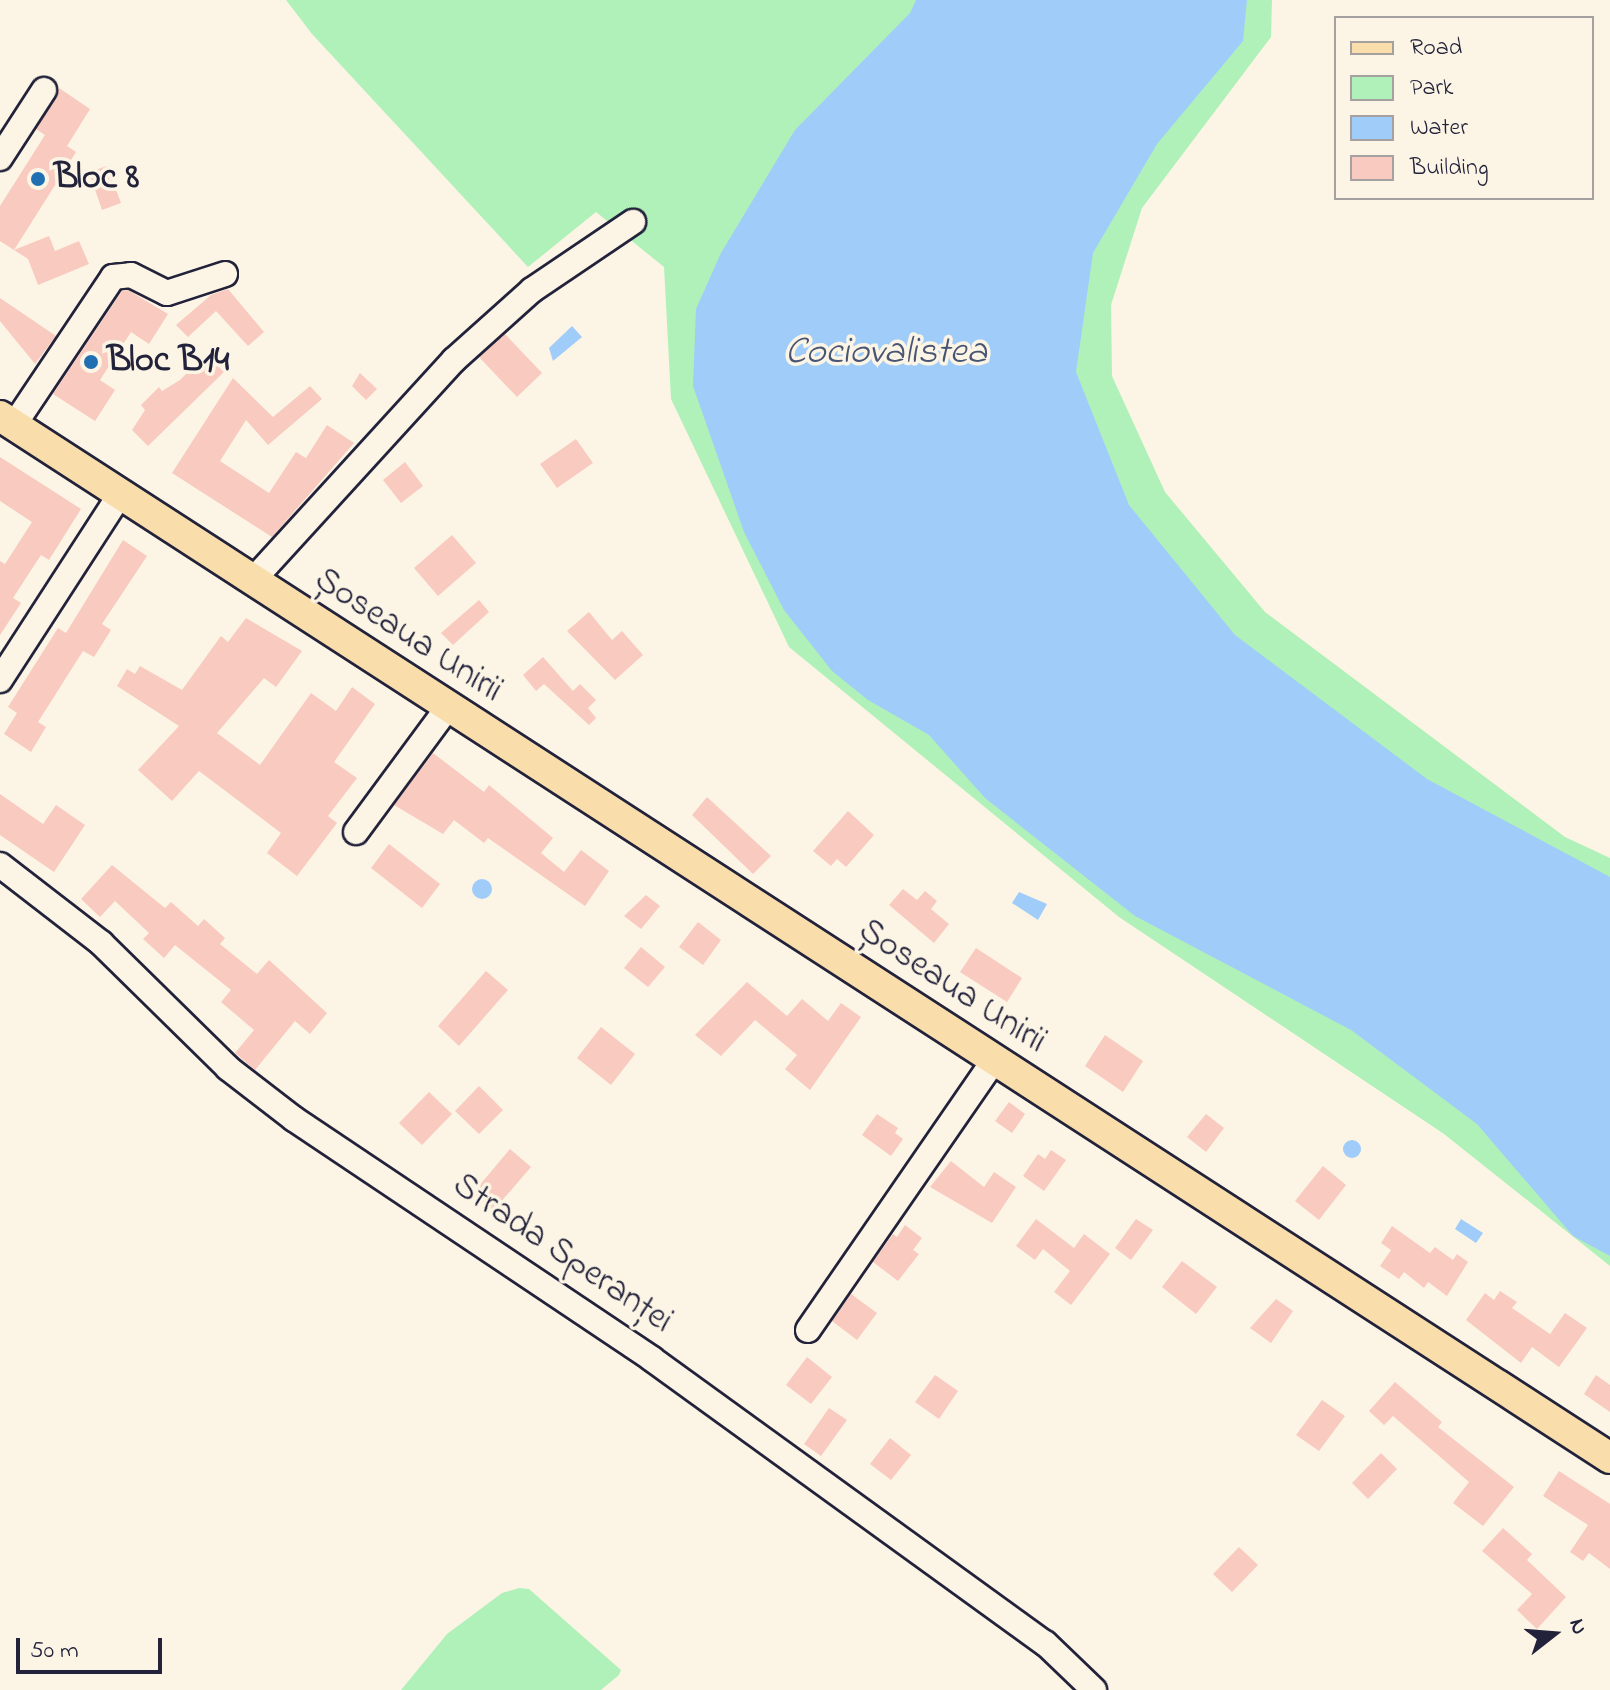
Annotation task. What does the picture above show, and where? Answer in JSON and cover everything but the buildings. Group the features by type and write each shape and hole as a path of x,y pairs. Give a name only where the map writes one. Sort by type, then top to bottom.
{"main road":[{"name":"Șoseaua Unirii","path":"7,420 1610,1458"}],"street":[{"path":"0,158 44,90"},
{"name":"Șoseaua Unirii","path":"253,580 454,360 532,290 633,222"},
{"name":"Șoseaua Unirii","path":"7,420 113,277 131,275 167,293 225,274"},
{"path":"0,680 121,493"},
{"path":"356,832 448,707"},
{"name":"Strada Speranței","path":"0,865 101,943 228,1068 294,1119 652,1359 1045,1643 1094,1690"},
{"path":"808,1330 995,1059"}],"green space":[{"name":"Cociovalistea","path":"286,0 1272,0 1271,37 1142,208 1111,305 1112,376 1165,492 1265,612 1565,837 1610,858 1610,1266 1444,1134 1119,917 789,647 671,399 664,267 596,212 528,267 312,34"},
{"path":"519,1588 529,1589 621,1670 619,1675 601,1690 401,1690 447,1634 502,1593"}],"water":[{"name":"Cociovalistea","path":"916,0 1247,0 1243,41 1157,144 1093,253 1076,372 1129,505 1235,635 1427,779 1610,877 1610,1256 1573,1236 1477,1124 1351,1030 1135,916 985,798 929,735 868,700 832,671 784,610 744,532 693,386 696,309 721,253 795,130 910,13"},
{"path":"572,326 582,337 553,361 549,348"},
{"path":"482,879 489,882 492,889 489,896 482,899 475,896 472,889 475,882"},
{"path":"1019,892 1047,904 1038,920 1012,903"},
{"path":"1352,1140 1361,1149 1352,1158 1343,1149"},
{"path":"1461,1219 1483,1233 1476,1243 1455,1229"}],"place":[{"name":"Bloc 8","path":"38,179"},
{"name":"Bloc B14","path":"91,362"}]}
